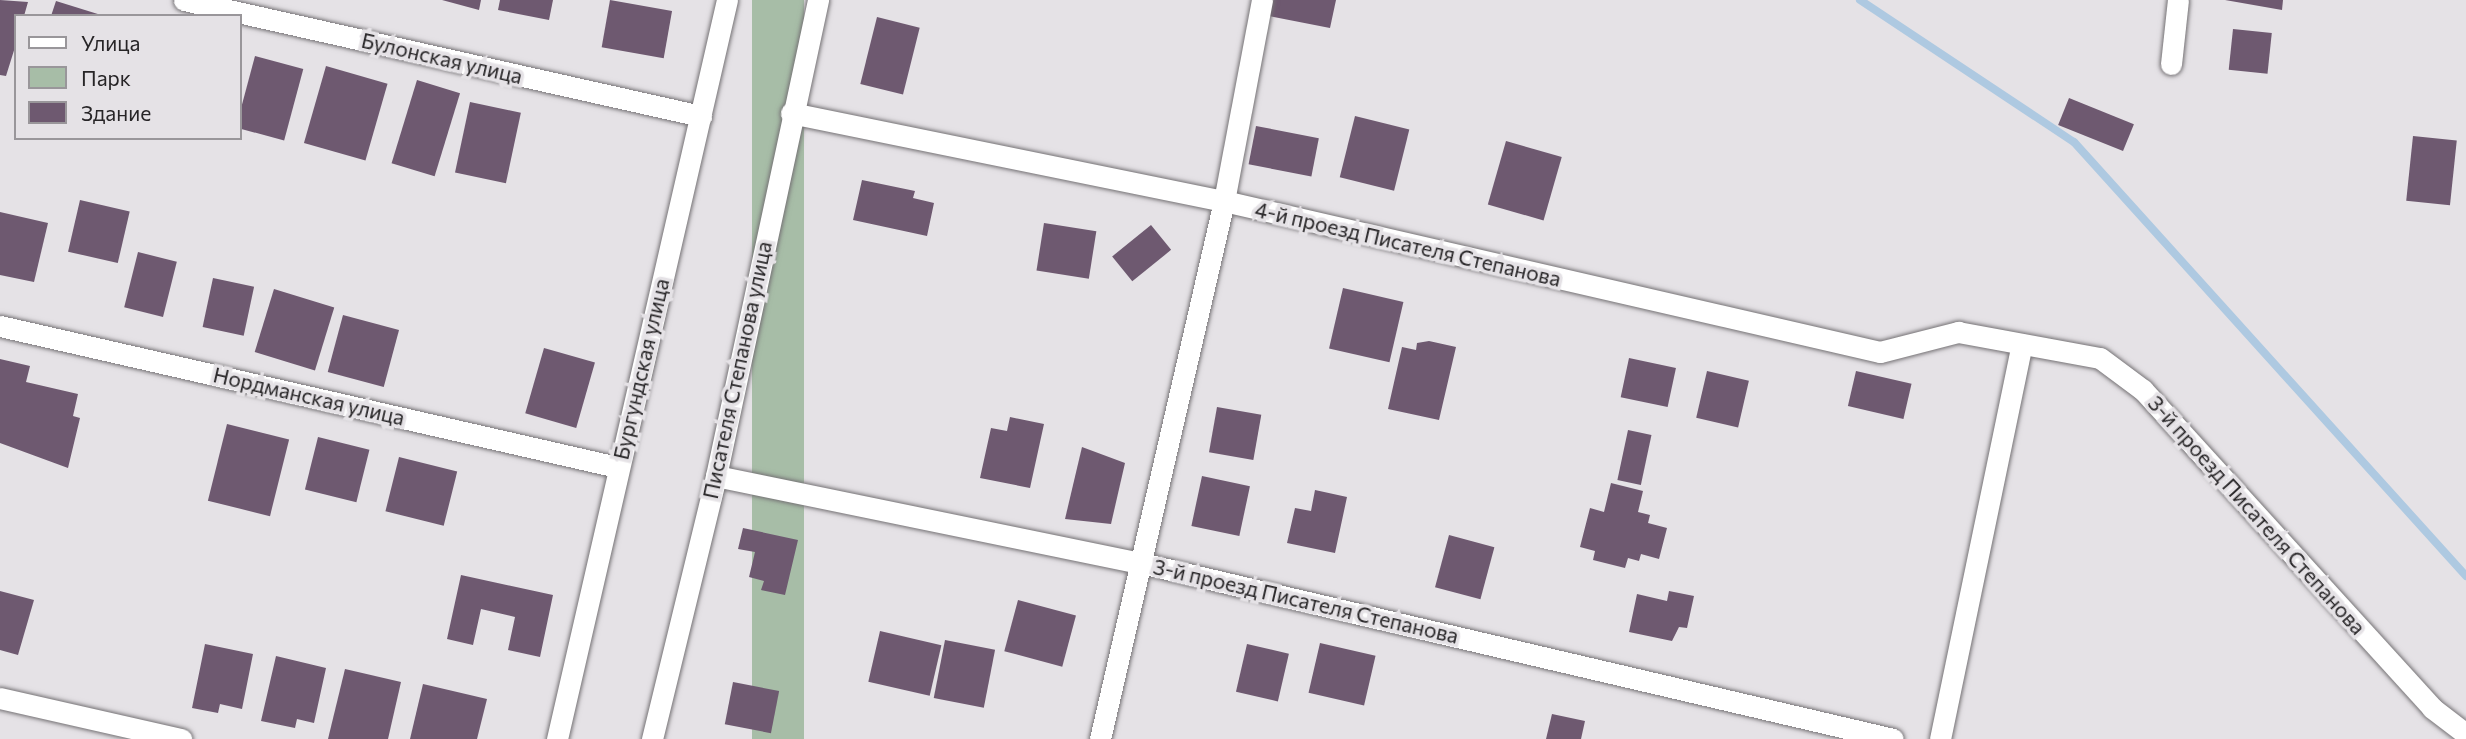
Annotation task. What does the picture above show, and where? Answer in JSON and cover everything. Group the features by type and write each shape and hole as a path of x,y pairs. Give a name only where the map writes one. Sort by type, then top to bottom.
{"street":[{"name":"Булонская улица","path":"184,0 701,116"},
{"name":"Бургундская улица","path":"557,739 617,467 727,0"},
{"name":"Писателя Степанова улица","path":"652,739 716,476 791,113 818,0"},
{"path":"1100,739 1224,201 1262,0"},
{"path":"2171,64 2178,0"},
{"name":"4-й проезд Писателя Степанова","path":"791,113 1224,201 1880,352 1958,332 2022,344"},
{"name":"Нордманская улица","path":"0,326 617,467"},
{"path":"1940,739 2022,344"},
{"name":"3-й проезд Писателя Степанова","path":"2022,344 2100,358 2143,390 2432,708 2466,734"},
{"name":"3-й проезд Писателя Степанова","path":"716,476 1141,563 1893,739"},
{"path":"0,698 181,739"}],"green space":[{"path":"752,0 804,0 804,739 752,739"}],"building":[{"path":"0,0 28,2 25,14 14,14 14,50 6,76 0,75"},
{"path":"442,0 481,0 479,10"},
{"path":"500,0 553,0 549,20 498,10"},
{"path":"610,0 672,11 664,58 602,47"},
{"path":"1273,0 1336,0 1330,28 1269,16"},
{"path":"2225,0 2283,0 2282,10"},
{"path":"56,1 98,14 52,14"},
{"path":"877,17 920,28 903,95 860,84"},
{"path":"2233,29 2272,33 2268,74 2229,70"},
{"path":"255,56 303,69 284,140 242,129 242,105"},
{"path":"326,66 388,84 365,161 304,143"},
{"path":"417,80 460,93 435,176 392,163"},
{"path":"2069,98 2134,124 2123,151 2058,125"},
{"path":"470,102 521,113 506,183 455,172"},
{"path":"1355,116 1409,130 1394,191 1340,177"},
{"path":"1256,126 1319,138 1311,176 1249,164"},
{"path":"2413,136 2457,141 2450,205 2406,201"},
{"path":"1506,141 1562,157 1544,220 1488,204"},
{"path":"862,180 915,191 913,198 934,203 927,236 853,220"},
{"path":"80,200 130,211 118,263 68,252"},
{"path":"0,212 48,223 34,282 0,275"},
{"path":"1044,223 1096,231 1089,279 1036,270"},
{"path":"1151,225 1171,250 1132,281 1112,256"},
{"path":"138,252 177,262 163,317 124,307"},
{"path":"213,278 254,287 244,336 203,327"},
{"path":"1343,288 1403,302 1389,362 1329,348"},
{"path":"274,289 334,307 315,371 255,352"},
{"path":"343,315 399,330 384,387 328,372"},
{"path":"1429,341 1456,347 1439,420 1388,409 1402,347 1416,350 1417,343"},
{"path":"544,348 595,363 576,428 525,413"},
{"path":"1629,358 1676,368 1668,407 1621,397"},
{"path":"0,359 30,366 26,382 78,394 73,416 80,418 68,468 0,443"},
{"path":"1707,371 1749,381 1738,427 1696,418"},
{"path":"1856,371 1912,384 1903,419 1848,406"},
{"path":"1217,407 1261,415 1253,460 1209,452"},
{"path":"1010,417 1044,424 1030,488 980,478 991,428 1007,431"},
{"path":"227,424 289,439 270,516 208,501"},
{"path":"1628,430 1651,435 1641,485 1617,480"},
{"path":"318,437 369,450 356,502 305,489"},
{"path":"1082,447 1125,463 1111,524 1065,519"},
{"path":"399,457 457,472 444,526 385,511"},
{"path":"1202,476 1250,486 1239,536 1191,526"},
{"path":"1611,483 1643,491 1638,512 1650,515 1648,523 1667,528 1659,559 1641,554 1639,561 1628,558 1625,568 1593,560 1595,551 1580,547 1590,508 1604,512"},
{"path":"1315,490 1347,497 1335,553 1287,543 1295,508 1311,511"},
{"path":"743,528 798,540 785,595 761,590 764,581 749,577 755,552 738,549"},
{"path":"1449,535 1494,547 1480,599 1435,587"},
{"path":"461,575 553,595 540,657 508,650 515,617 481,609 473,645 447,639"},
{"path":"0,591 34,600 18,655 0,650"},
{"path":"1669,591 1694,596 1687,628 1679,627 1672,641 1629,632 1637,594 1667,601"},
{"path":"1018,600 1076,616 1062,667 1004,651"},
{"path":"880,631 941,645 930,696 868,682"},
{"path":"945,640 995,650 984,708 934,698"},
{"path":"1320,643 1376,656 1364,706 1309,693"},
{"path":"205,644 253,654 242,709 220,704 218,713 192,708"},
{"path":"1247,644 1289,654 1278,701 1236,692"},
{"path":"276,656 326,668 314,723 297,719 295,728 261,721"},
{"path":"345,669 401,682 388,739 328,739"},
{"path":"733,682 779,691 771,733 725,724"},
{"path":"423,684 487,699 477,739 410,739"},
{"path":"1552,714 1585,721 1581,739 1546,739"}],"waterway":[{"path":"1860,0 2074,142 2466,576"}]}
